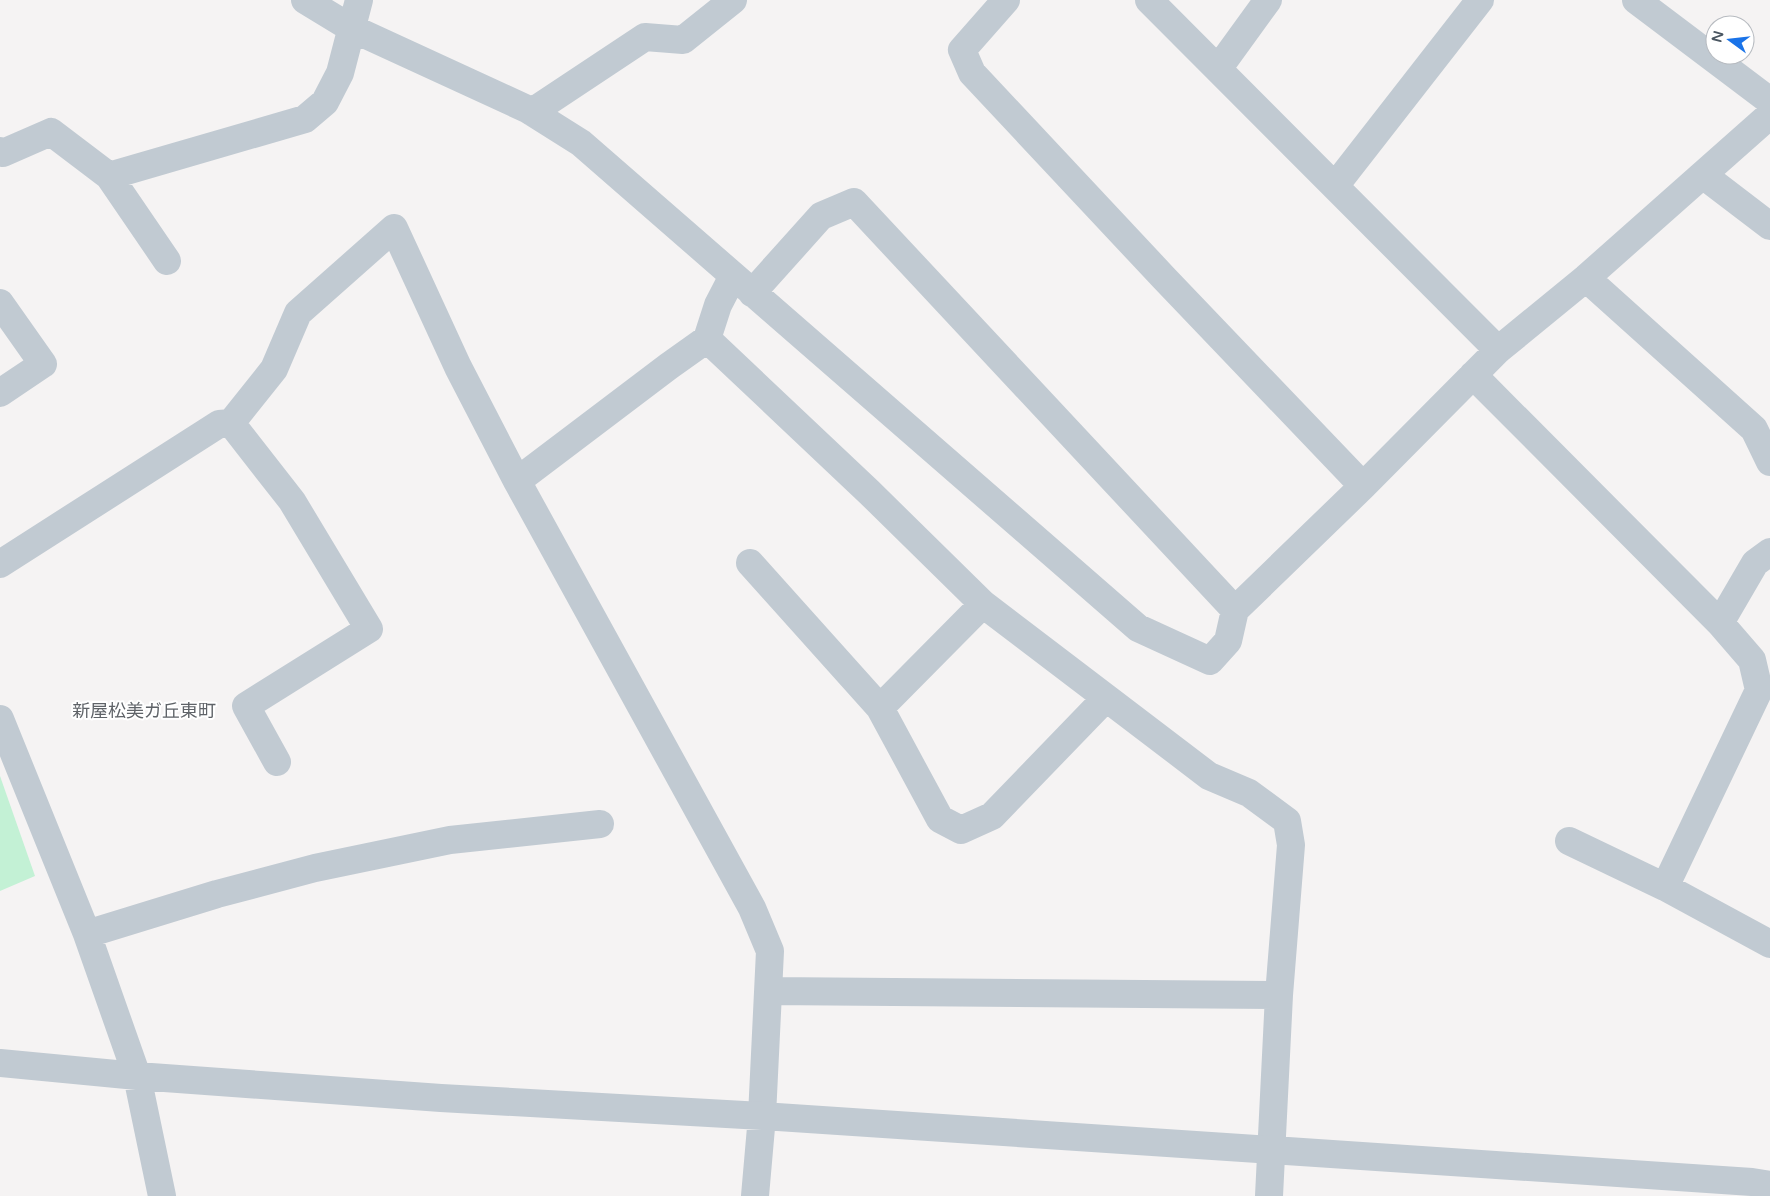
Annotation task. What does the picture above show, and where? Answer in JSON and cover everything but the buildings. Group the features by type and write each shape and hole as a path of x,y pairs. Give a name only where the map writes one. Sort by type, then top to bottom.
{"street":[{"path":"305,0 351,28 532,112 581,143 1138,628 1210,661 1228,641 1235,610 1363,486 1472,375 1498,350 1586,278 1770,115"},
{"path":"109,176 306,119 325,102 340,73 359,0"},
{"path":"532,112 645,37 683,40 733,0"},
{"path":"1006,0 962,50 972,74 1363,486"},
{"path":"1149,0 1498,350"},
{"path":"1218,69 1268,0"},
{"path":"1335,186 1480,0"},
{"path":"1636,0 1770,101"},
{"path":"0,151 3,153 51,132 109,176 167,261"},
{"path":"1702,175 1770,226"},
{"path":"517,481 707,339 718,305 821,216 854,202 1235,610"},
{"path":"0,564 219,424 232,423 274,369 298,313 394,228 458,367 517,481 752,908 770,951 762,1116 755,1196"},
{"path":"1586,278 1754,429 1770,462"},
{"path":"0,303 43,364 0,393"},
{"path":"707,339 983,604 1209,776 1249,793 1287,821 1291,845 1279,995 1269,1196"},
{"path":"1472,375 1720,624 1752,660 1759,690 1665,887"},
{"path":"232,423 292,501 369,629 246,706 277,762"},
{"path":"1720,624 1755,564 1770,552"},
{"path":"750,563 880,708 940,819 961,830 992,816 1106,698"},
{"path":"880,708 983,604"},
{"path":"0,719 87,934 137,1076 162,1196"},
{"path":"87,934 216,894 334,864 450,840 600,824"},
{"path":"1569,841 1665,887 1770,944"},
{"path":"769,991 1279,995"},
{"path":"0,1063 137,1076 441,1098 762,1116 1752,1182 1770,1185"}],"green space":[{"path":"0,776 35,876 0,891"}],"district":[{"name":"新屋松美ガ丘東町","path":"144,711"}]}
